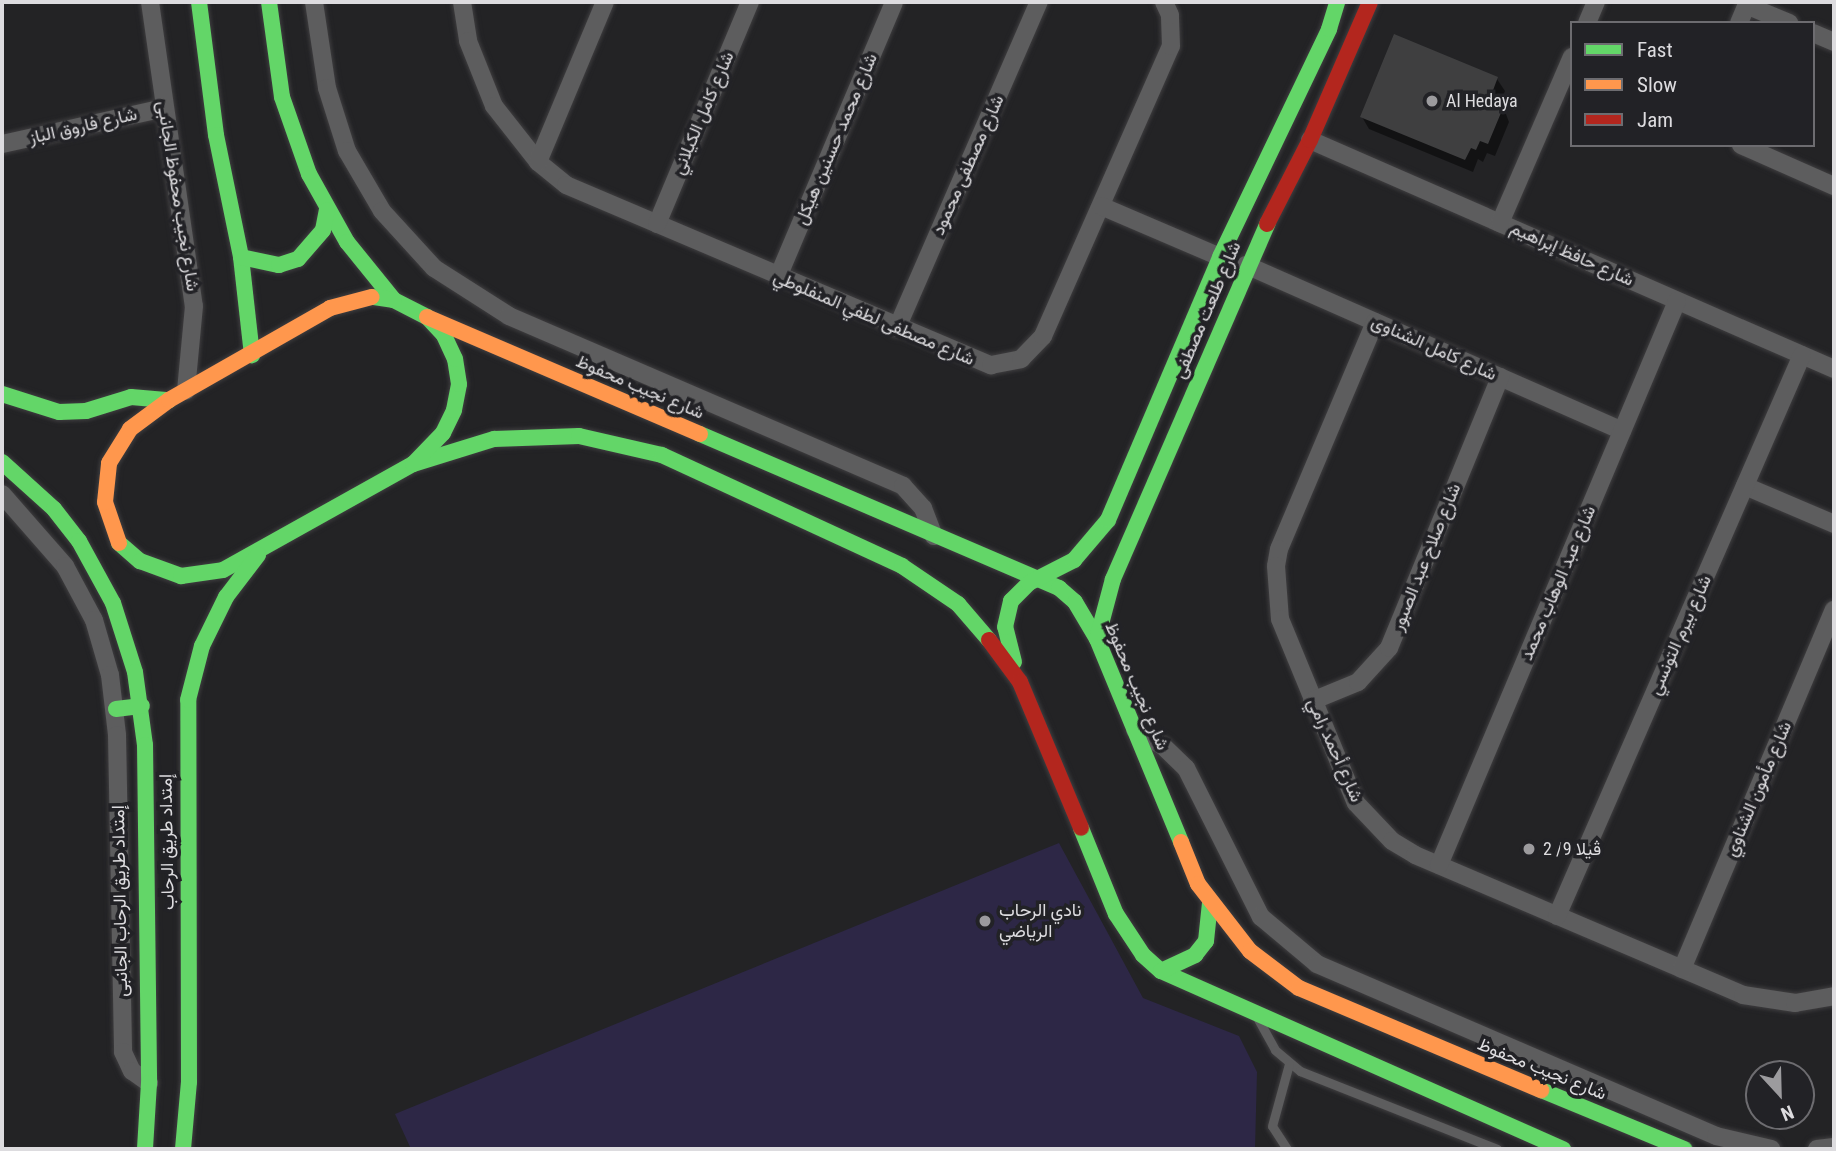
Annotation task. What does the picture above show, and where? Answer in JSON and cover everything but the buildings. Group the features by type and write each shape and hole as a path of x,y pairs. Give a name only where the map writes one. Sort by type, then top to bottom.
{"street":[{"name":"شارع نجيب محفوظ الجانبى","path":"150,2 194,306 186,391"},
{"path":"199,2 216,135 241,257 251,355"},
{"path":"290,2 269,3 282,97 293,136 327,210 369,273 394,300"},
{"path":"314,2 327,88 347,151 382,211 434,268 509,316 903,486 923,508 934,536"},
{"name":"شارع مصطفى لطفي المنفلوطي","path":"462,2 479,75 514,136 538,162 566,185 976,362 999,365 1021,359 1043,336 1171,46 1170,15 1164,2"},
{"path":"538,162 605,2"},
{"name":"شارع كامل الكيلاني","path":"657,224 750,2"},
{"name":"شارع محمد حسنين هيكل","path":"778,277 894,2"},
{"name":"شارع مصطفى محمود","path":"897,328 1039,2"},
{"name":"شارع طلعت مصطفى","path":"1020,682 1007,639 1006,613 1018,591 1087,549 1108,520 1220,257 1329,29 1337,2"},
{"name":"شارع طلعت مصطفى","path":"1097,639 1110,586 1246,265 1310,140 1370,2"},
{"path":"1588,21 1596,2"},
{"path":"1740,21 1747,3 1785,21"},
{"path":"1815,34 1834,42"},
{"path":"1500,223 1570,66"},
{"name":"شارع فاروق الباز","path":"2,144 164,108"},
{"name":"شارع حافظ إبراهيم","path":"1310,140 1834,369"},
{"path":"1746,147 1834,186"},
{"path":"1101,206 1220,257"},
{"path":"241,257 279,265 298,259 313,247 327,210"},
{"name":"شارع كامل الشناوى","path":"1246,265 1622,431"},
{"path":"394,300 350,300 169,400 130,429 109,463 105,502 121,548 140,561 181,576 223,570 259,553 413,464 494,439 537,435 579,436 662,455 931,583 981,628 1020,682 1116,914 1143,955 1161,971 1257,1017 1563,1149"},
{"name":"شارع نجيب محفوظ","path":"394,300 427,317 1004,568 1042,578 1075,602 1097,639 1188,863 1210,904 1250,951 1299,988 1684,1149"},
{"name":"شارع عبد الوهاب محمد","path":"1439,865 1677,300"},
{"path":"413,464 443,433 454,410 459,384 455,359 444,335 427,317"},
{"name":"شارع أحمد رامي","path":"1375,322 1279,549 1276,566 1280,620 1356,803 1392,841 1439,865 1682,969 1769,1001 1795,1003 1834,996"},
{"name":"شارع بيرم التونسي","path":"1557,916 1802,355"},
{"name":"شارع صلاح عبد الصبور","path":"1312,701 1358,682 1383,658 1500,377"},
{"path":"2,394 33,407 60,412 86,411 131,397 169,400"},
{"name":"إمتداد طريق الرحاب","path":"2,462 54,509 92,563 127,642 142,706 149,1083 145,1149"},
{"path":"1745,486 1834,524"},
{"name":"إمتداد طريق الرحاب الجانبى","path":"2,494 47,540 81,592 103,645 116,709 122,1052 132,1071 149,1083"},
{"path":"92,563 121,548"},
{"name":"إمتداد طريق الرحاب","path":"183,1149 189,1082 188,700 202,646 226,597 259,553"},
{"name":"شارع مأمون الشناوي","path":"1682,969 1834,610"},
{"path":"116,709 142,706"},
{"path":"1135,730 1163,746 1185,768 1261,916 1317,964 1716,1136 1771,1149"},
{"path":"1161,971 1195,955 1206,941 1210,904"},
{"path":"1817,1149 1834,1147"}],"lane":[{"path":"1257,1017 1264,1035 1289,1064 1497,1149"},
{"path":"1287,1149 1272,1126 1289,1064"}],"shaded area":[{"name":"نادي الرحاب الرياضي","path":"1059,843 1143,998 1239,1036 1257,1072 1255,1149 411,1149 395,1114"}],"traffic: fast":[{"path":"199,2 216,135 241,257 252,355"},
{"path":"269,2 282,97 309,174 347,242 394,300"},
{"path":"1014,662 1005,627 1011,601 1029,583 1074,560 1108,520 1220,257 1329,29 1337,2"},
{"path":"241,257 279,265 298,259 323,230 327,210"},
{"path":"1097,639 1113,579 1267,224"},
{"path":"119,543 140,561 181,576 223,570 413,464 443,433 454,410 459,384 455,359 444,335 427,317 394,300 372,297"},
{"path":"2,394 59,412 86,411 131,397 169,400"},
{"path":"700,434 1059,588 1075,602 1097,639 1181,842"},
{"path":"413,464 494,439 579,436 662,455 902,566 958,604 989,640"},
{"path":"2,462 54,509 79,541 113,603 135,672 145,745 149,1083 145,1149"},
{"path":"183,1149 189,1082 188,700 202,646 226,597 258,555"},
{"path":"116,709 142,706"},
{"path":"1081,828 1116,914 1143,955 1161,971 1563,1149"},
{"path":"1161,971 1195,955 1206,941 1210,904"},
{"path":"1541,1090 1684,1149"}],"traffic: slow":[{"path":"119,543 105,502 109,463 130,429 169,400 330,308 372,297"},
{"path":"427,317 700,434"},
{"path":"1181,842 1198,884 1250,951 1299,988 1541,1090"}],"traffic: jam":[{"path":"1267,224 1310,140 1370,2"},
{"path":"989,640 1020,682 1081,828"}],"place":[{"name":"Al Hedaya","path":"1432,101"},
{"name":"ڤيلا 9/ 2","path":"1529,849"},
{"name":"نادي الرحاب الرياضي","path":"985,921"}]}
